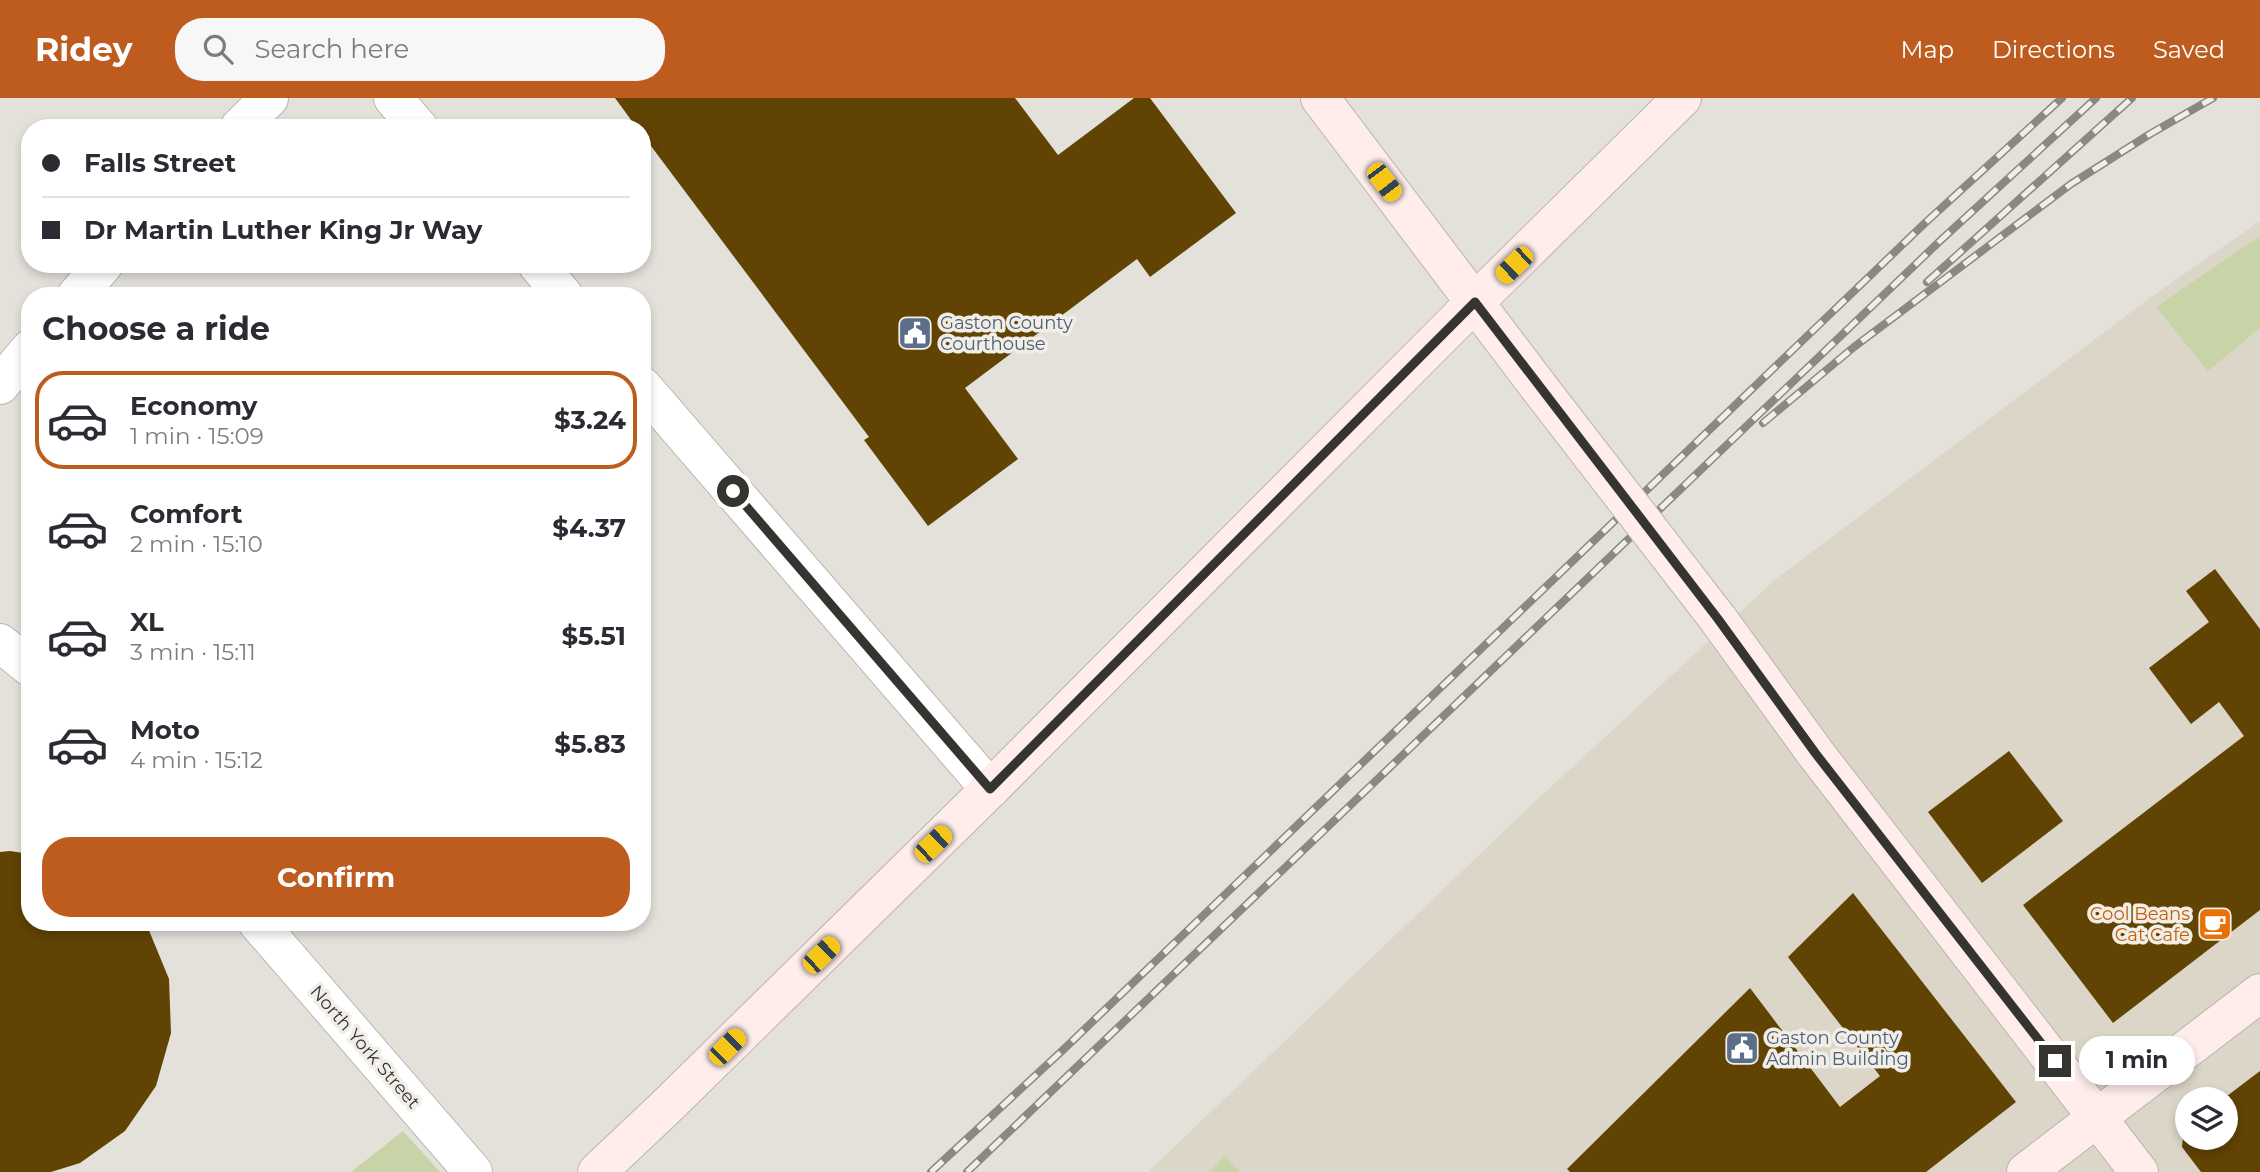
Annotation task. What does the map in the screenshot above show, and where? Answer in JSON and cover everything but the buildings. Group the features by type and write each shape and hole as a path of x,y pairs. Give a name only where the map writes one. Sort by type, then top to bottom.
{"main road":[{"path":"1320,98 1718,619 1816,754 2139,1172"},
{"path":"597,1172 990,789 1682,98"},
{"path":"2026,1172 2260,993"}],"street":[{"path":"248,119 269,98"},
{"path":"393,98 411,119"},
{"path":"84,287 96,273"},
{"path":"545,273 556,287"},
{"path":"0,386 21,360"},
{"path":"651,396 990,789"},
{"path":"0,643 21,660"},
{"name":"North York Street","path":"265,931 473,1172"}],"shaded area":[{"path":"2260,221 2260,1172 1148,1172 1527,809 1776,579 2151,297"}],"green space":[{"path":"2260,236 2260,328 2208,371 2156,307"},
{"path":"403,1131 440,1172 351,1172"},
{"path":"1225,1156 1240,1172 1209,1172"}],"railway":[{"path":"931,1172 1064,1049 1925,223 2062,98"},
{"path":"967,1172 1941,240 2096,98"},
{"path":"1927,282 2132,98"},
{"path":"1763,423 1854,347 2071,184 2213,98"}],"place":[{"name":"Gaston County Courthouse","path":"915,333"},
{"name":"Cool Beans Cat Cafe","path":"2215,924"},
{"name":"Gaston County Admin Building","path":"1742,1048"}],"route":[{"path":"733,491 990,789 1475,302 1718,619 1816,754 2055,1061"}]}
